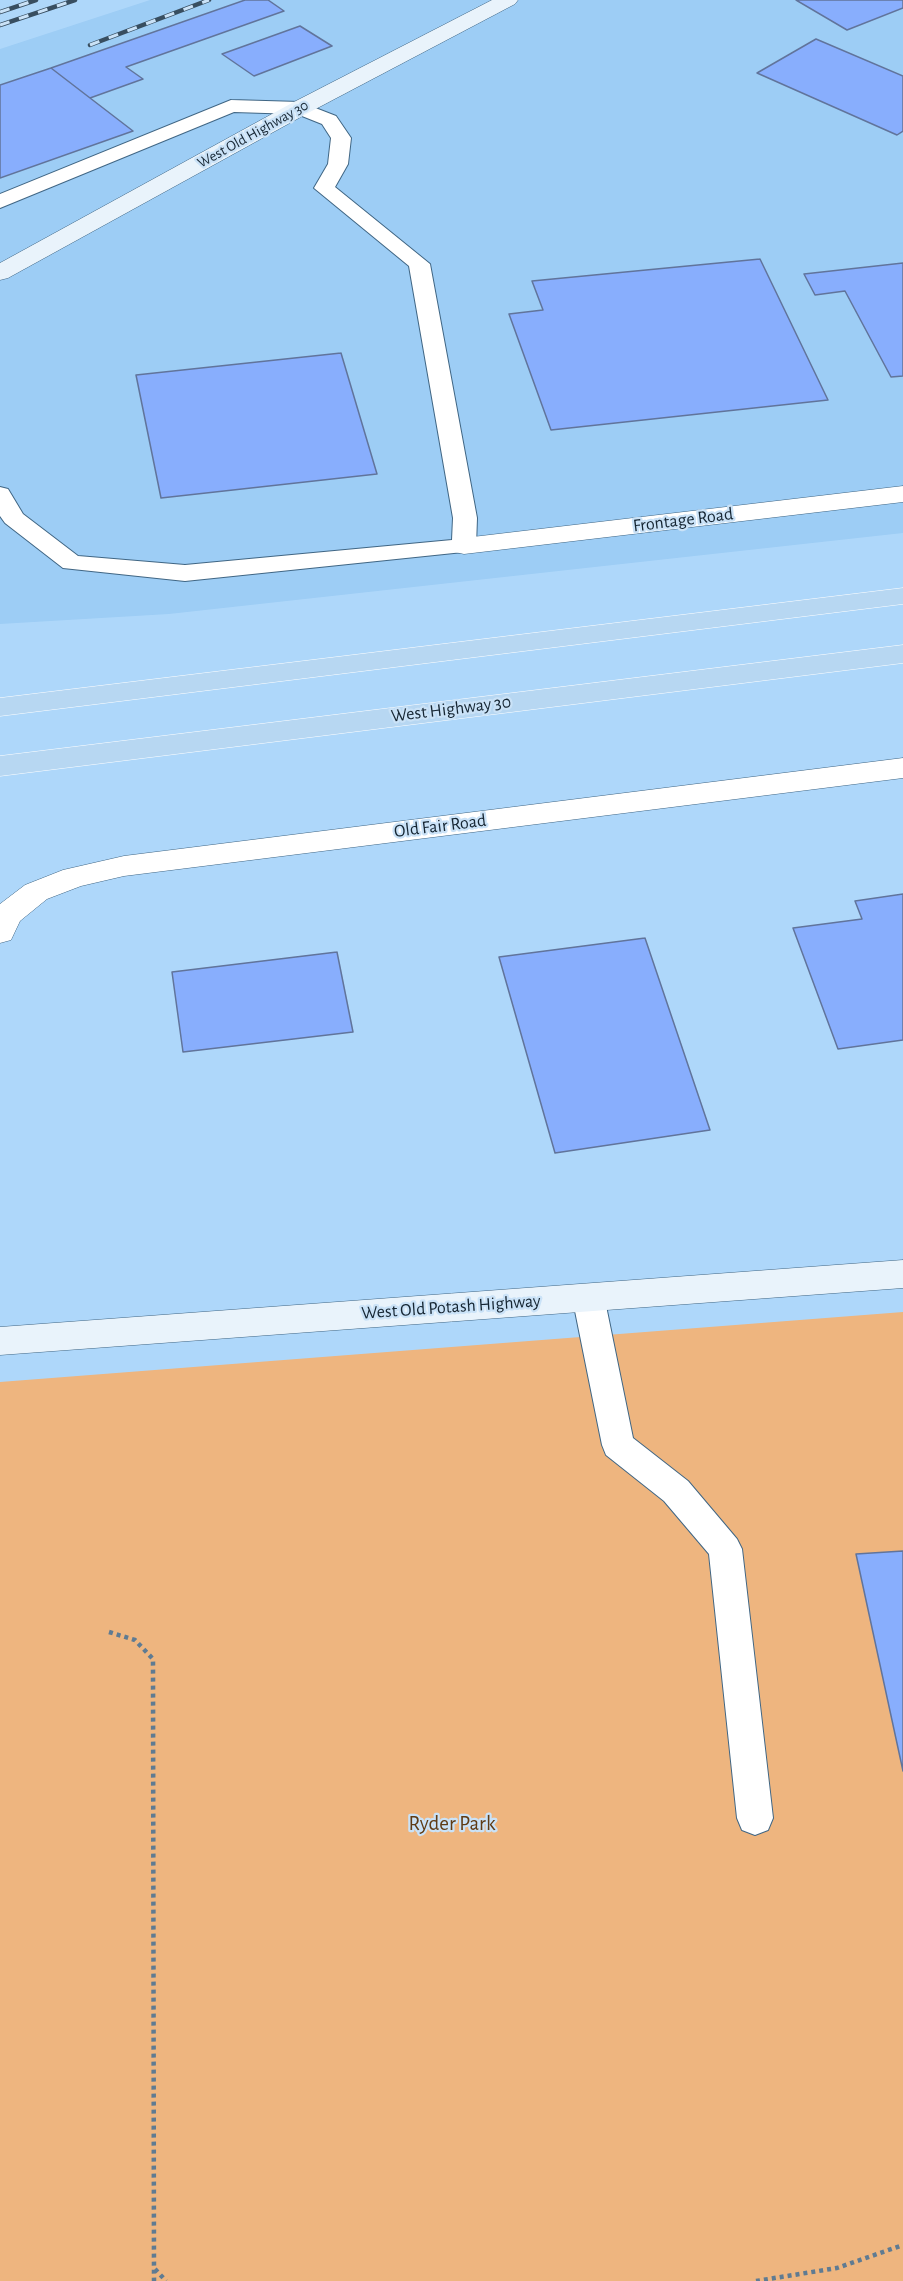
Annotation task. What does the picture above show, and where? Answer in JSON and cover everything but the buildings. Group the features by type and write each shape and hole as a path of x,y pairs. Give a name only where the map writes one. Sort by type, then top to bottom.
{"highway":[{"path":"0,707 903,596"},
{"name":"West Highway 30","path":"0,766 903,654"}],"street":[{"name":"West Old Highway 30","path":"0,273 300,108 508,0"},
{"name":"Frontage Road","path":"464,546 903,494"},
{"name":"Old Fair Road","path":"0,932 7,915 36,892 74,877 124,866 903,768"},
{"name":"West Old Potash Highway","path":"0,1341 903,1274"}],"lane":[{"path":"0,202 231,106 300,108 329,120 341,138 338,164 324,188 419,264 465,518 464,546 184,573 72,563 13,518 0,494"},
{"path":"588,1296 618,1445 676,1491 725,1549 755,1818"}],"path":[{"path":"109,1632 135,1640 153,1659 154,2281"},
{"path":"756,2281 837,2268 903,2245"},
{"path":"155,2268 166,2281"}],"shaded area":[{"path":"150,0 903,0 903,533 169,614 0,624 0,49"}],"green space":[{"name":"Ryder Park","path":"903,1312 903,2281 0,2281 0,1382"}],"railway":[{"path":"0,12 36,0"},
{"path":"0,25 75,0"},
{"path":"90,45 209,0"}]}
